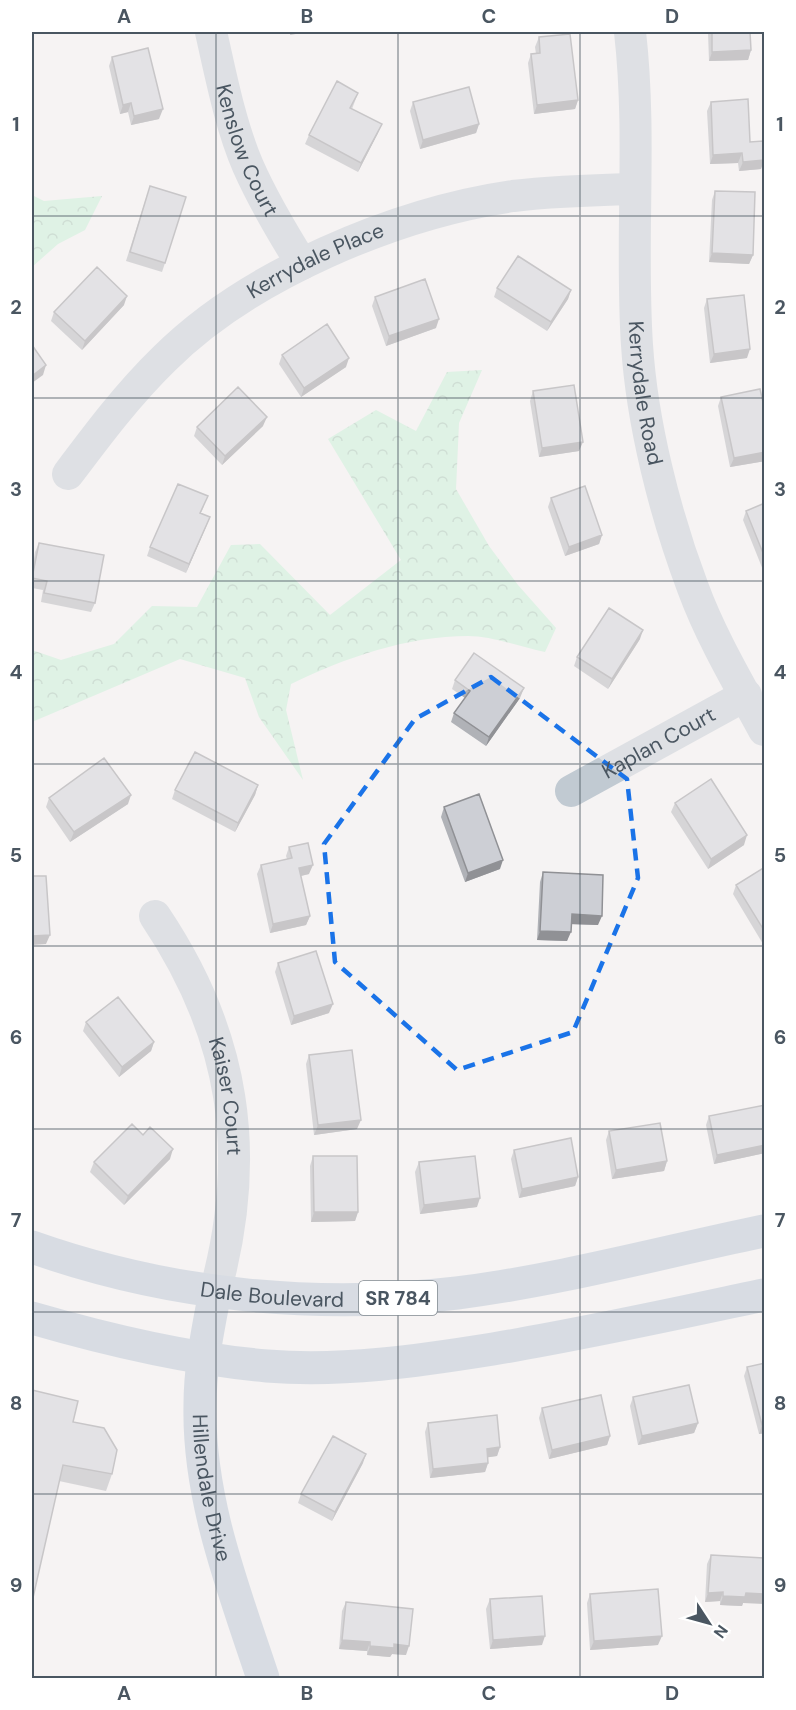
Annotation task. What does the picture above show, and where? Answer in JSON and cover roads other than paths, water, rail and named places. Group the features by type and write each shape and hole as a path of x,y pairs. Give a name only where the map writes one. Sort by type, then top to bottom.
{"main road":[{"name":"Dale Boulevard","path":"32,1247 157,1283 215,1292 299,1299 344,1299 458,1293 765,1231"},
{"name":"Hillendale Drive","path":"215,1292 202,1358 200,1406 202,1456 211,1513 263,1678"},
{"path":"32,1318 93,1335 202,1358 269,1366 339,1367 417,1362 574,1336 765,1295"}],"street":[{"name":"Kenslow Court","path":"211,32 226,99 247,164 272,216 302,264"},
{"name":"Kerrydale Road","path":"630,32 635,102 637,346 645,412 664,494 693,588 765,730"},
{"name":"Kerrydale Place","path":"68,474 123,401 165,357 220,312 252,290 302,264 390,228 443,211 522,195 566,190 635,189"},
{"name":"Kaplan Court","path":"571,791 746,695"},
{"name":"Kaiser Court","path":"155,916 200,992 218,1042 230,1094 234,1138 233,1196 223,1264 215,1292"}]}
